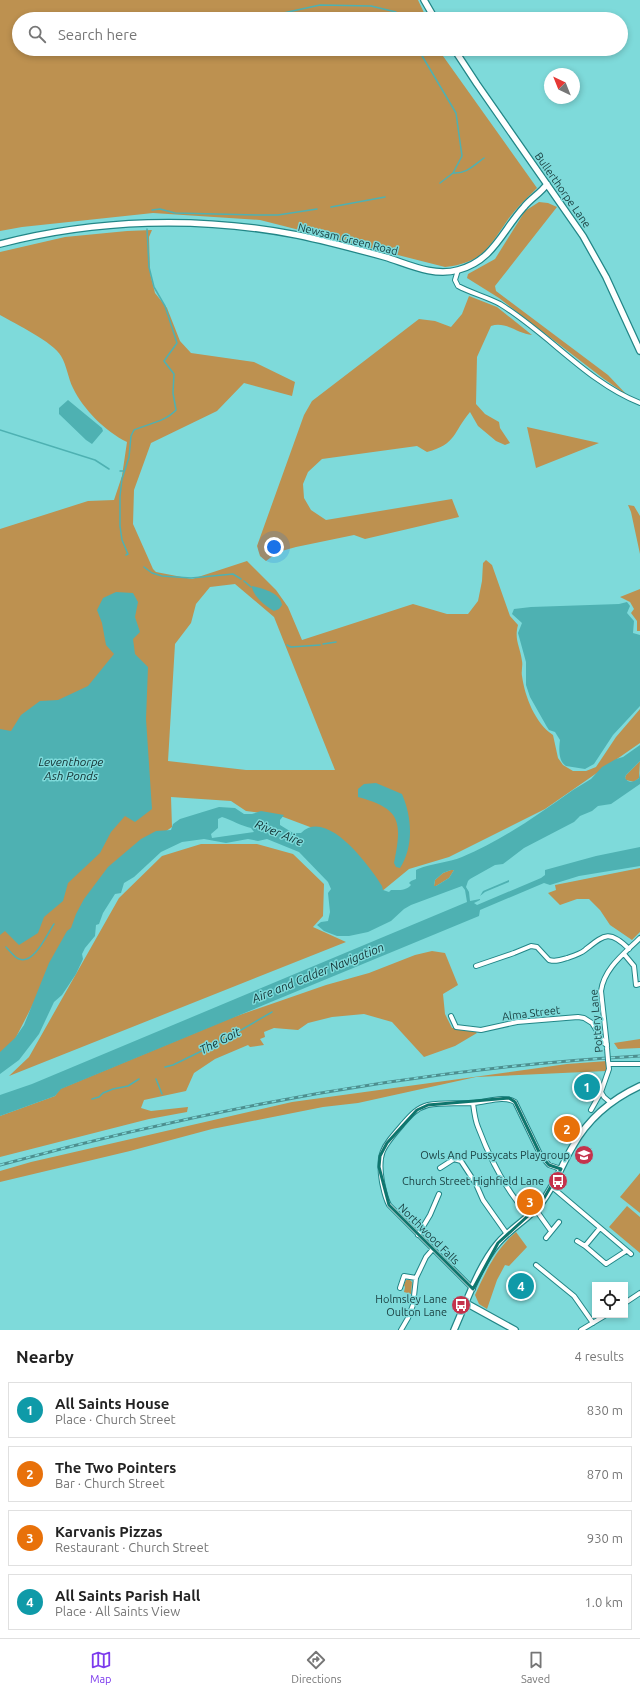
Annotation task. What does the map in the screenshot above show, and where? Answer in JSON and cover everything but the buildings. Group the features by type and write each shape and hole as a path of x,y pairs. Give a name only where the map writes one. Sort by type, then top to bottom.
{"street":[{"path":"424,0 431,12"},
{"name":"Bullerthorpe Lane","path":"458,56 481,91 584,236 640,351"},
{"name":"Newsam Green Road","path":"0,244 27,237 85,227 151,223 196,223 296,235 352,248 426,270 442,272 458,270 472,265 484,257 495,247 524,205 543,191 547,184"},
{"path":"458,270 455,280 458,286 499,304 603,383 628,398 640,403"},
{"path":"476,966 531,946 537,947 549,960 558,961 584,951 593,942 608,935 615,937 629,949"},
{"name":"Pottery Lane","path":"609,1064 601,991 602,982 606,974 640,938"},
{"path":"624,954 634,966 636,985 640,984"},
{"name":"Alma Street","path":"451,1016 456,1027 481,1030 525,1021 584,1018 592,1023 602,1041 607,1046"},
{"path":"591,1110 601,1092 609,1064 640,1064"},
{"path":"454,1330 491,1253 507,1234 536,1210 552,1187 578,1137 599,1112 640,1086"},
{"path":"601,1092 611,1103"},
{"name":"Northwood Falls","path":"473,1289 389,1206 385,1199 379,1167 380,1156 387,1143 417,1110 428,1105 473,1103 509,1098 515,1102 541,1156 549,1165 561,1169"},
{"path":"473,1103 477,1126 506,1188 529,1216"},
{"path":"440,1168 454,1159 463,1162 483,1200 507,1234"},
{"path":"552,1187 631,1254"},
{"path":"418,1235 430,1215 439,1194"},
{"path":"536,1210 551,1231"},
{"path":"546,1238 559,1222"},
{"path":"585,1246 600,1228"},
{"path":"577,1241 606,1264 626,1250"},
{"path":"401,1330 408,1318 413,1304 416,1278 426,1257 432,1250"},
{"path":"536,1265 574,1296 593,1323"},
{"path":"400,1288 404,1276 416,1278"},
{"path":"628,1301 640,1293"},
{"path":"466,1303 515,1330"},
{"path":"581,1330 601,1318"}],"highlighted area":[{"path":"509,1098 515,1102 541,1156 549,1165 561,1169 540,1205 498,1243 473,1289 389,1205 379,1167 380,1156 387,1143 417,1110 428,1105"}],"shaded area":[{"path":"0,0 418,0 424,12 12,12 12,56 443,56 537,188 514,212 483,253 468,262 445,267 260,220 153,213 22,227 0,231"},
{"path":"539,202 548,203 557,207 495,286 496,291 608,375 627,395 499,298 467,278 468,274 495,259 525,211"},
{"path":"152,230 149,237 150,273 155,293 167,308 180,341 191,353 254,362 295,382 292,396 244,383 217,411 151,443 134,490 133,524 153,569 156,572 192,579 247,561 276,590 288,607 302,640 413,604 447,614 468,614 478,601 482,581 483,563 486,560 492,565 510,616 518,625 517,639 522,661 523,684 528,701 541,724 553,735 558,758 563,765 573,771 586,771 596,767 616,737 640,709 640,743 545,809 449,857 409,869 381,892 333,841 310,827 278,815 246,811 231,801 171,797 172,827 112,869 64,944 12,1045 0,1053 0,529 88,501 114,500 122,476 127,442 103,426 89,412 77,396 63,360 57,351 42,339 0,315 0,252 65,237","holes":["235,584 274,617 335,770 246,770 168,761 175,644 191,623 196,604 210,587"]},
{"path":"469,296 497,307 532,335 507,326 491,326 477,357 476,404 485,414 499,422 500,428 510,443 505,445 496,441 478,426 470,412 449,441 437,449 427,452 417,446 322,459 308,472 303,484 304,498 311,510 326,520 452,499 459,517 365,539 354,535 296,547 278,552 266,561 260,556 257,546 304,415 312,401 419,319 435,321 451,327 462,314"},
{"path":"527,427 599,443 536,468"},
{"path":"628,505 634,506 640,516 640,554 631,512"},
{"path":"640,589 640,631 637,631 637,621 631,613 634,609 630,602 620,597"},
{"path":"640,761 639,778 634,782 626,780 626,775"},
{"path":"201,844 257,844 293,854 324,884 323,916 313,927 346,942 9,1076 29,1057 119,898 162,856"},
{"path":"640,868 640,932 632,940 610,925 600,910 589,899 577,899 560,905 548,893 556,890 555,885"},
{"path":"454,870 449,878 434,886 435,880 443,873"},
{"path":"432,951 445,953 458,985 443,994 445,1014 452,1028 474,1030 477,1033 455,1046 424,1057 392,1022 364,1014 332,1017 308,1023 298,1030 274,1028 264,1032 265,1037 260,1039 264,1045 250,1047 248,1045 215,1059 194,1073 186,1091 144,1100 141,1108 151,1111 188,1107 187,1112 149,1119 0,1157 0,1116 55,1096 60,1089 231,1018 326,985 369,973 415,955"},
{"path":"640,1039 640,1048 618,1049 614,1043"},
{"path":"607,1061 606,1071 476,1077 358,1103 323,1107 212,1129 130,1151 0,1182 0,1171 31,1162 292,1102 567,1064"},
{"path":"640,1173 640,1213 620,1197"},
{"path":"627,1206 640,1217 640,1253 609,1227"},
{"path":"516,1232 527,1247 509,1266 505,1265 497,1280 487,1309 479,1304 475,1295 497,1253"},
{"path":"406,1280 410,1280 412,1282 411,1294 404,1292"}],"water":[{"path":"68,400 102,428 103,431 92,444 59,414 59,408"},
{"path":"252,586 275,594 281,601 282,605 279,609 274,611 270,609 257,597"},
{"name":"Leventhorpe Ash Ponds","path":"116,592 133,593 138,602 135,617 140,632 133,639 135,654 148,667 146,719 152,809 135,822 125,816 111,832 100,853 68,883 63,901 44,917 38,933 19,945 5,931 0,935 0,729 11,731 21,715 40,701 58,700 88,686 114,654 106,645 102,623 97,610 103,598"},
{"path":"627,602 630,606 627,613 634,621 633,633 640,635 640,706 613,735 594,764 585,769 566,766 560,758 560,740 555,732 549,730 530,697 526,685 526,662 518,633 522,623 512,614 514,609 531,607 619,604"},
{"path":"640,745 640,761 626,775 625,778 630,782 633,781 639,778 640,773 640,784 611,804 598,806 592,811 580,816 574,822 524,848 503,864 495,865 470,879 466,887 469,892 470,901 480,899 474,903 477,905 541,878 545,875 545,870 596,856 640,847 640,866 579,876 550,885 544,883 480,910 479,916 61,1089 55,1096 0,1116 0,1095 32,1084 467,902 465,890 462,886 411,905 404,909 391,921 368,932 349,936 337,936 324,931 317,925 321,922 328,921 330,912 328,893 331,889 328,882 299,852 267,839 258,841 248,839 226,843 204,839 182,842 161,852 134,877 124,883 121,893 115,894 103,913 99,924 96,925 95,936 82,954 83,959 76,974 62,995 54,1002 39,1034 19,1060 0,1074 0,1052 15,1038 24,1025 49,963 67,931 71,928 84,899 108,867 141,839 156,831 171,830 173,824 180,819 219,807 235,808 244,814 252,814 261,811 284,815 280,820 280,825 293,833 301,833 311,827 323,828 335,833 358,854 376,877 383,890 389,892 391,890 402,890 409,887 411,885 409,883 416,879 416,870 429,865 451,861 491,843 533,818 591,779 602,767 616,759 623,757","holes":["222,817 251,828 254,832 212,838 211,834 218,828 218,819","454,870 449,878 434,886 435,880 443,873"]},
{"path":"376,783 402,794 408,812 410,831 408,850 400,868 396,867 394,863 398,837 396,819 391,812 383,807 358,797 358,789 364,784"},
{"path":"509,880 509,882 485,892 480,896 483,891"}],"waterway":[{"path":"288,12 320,5 371,6 396,12"},
{"path":"422,56 456,113 462,156 453,173 440,183"},
{"path":"453,173 466,171 484,158"},
{"path":"331,207 385,197"},
{"path":"152,210 160,209 175,213 278,215 317,209"},
{"path":"126,555 128,554 122,540 120,526 120,496 122,479 129,457 131,436 134,430 161,420 176,410 173,393 174,374 164,361 177,343 165,306 154,287 149,267 147,229"},
{"path":"0,430 95,460 109,469"},
{"path":"144,567 152,573 162,576 191,578 233,574 241,579"},
{"path":"244,581 251,587"},
{"path":"323,644 336,642"},
{"path":"287,645 291,647 320,645"},
{"path":"6,947 19,959 25,960 40,948 54,924"},
{"name":"The Goit","path":"165,1067 173,1065 222,1041 272,1012"},
{"name":"The Goit","path":"92,1099 99,1097 103,1093 113,1089 128,1086 139,1079"},
{"path":"156,1079 162,1094"}],"railway":[{"path":"0,1165 79,1144 158,1126 317,1094 478,1070 640,1056"}],"place":[{"name":"All Saints House","path":"587,1087"},
{"name":"The Two Pointers","path":"567,1129"},
{"name":"Owls And Pussycats Playgroup","path":"584,1155"},
{"name":"Church Street Highfield Lane","path":"558,1181"},
{"name":"Karvanis Pizzas","path":"530,1202"},
{"name":"All Saints Parish Hall","path":"521,1286"},
{"name":"Holmsley Lane Oulton Lane","path":"461,1305"}],"water label":[{"name":"River Aire","path":"279,833"},
{"name":"Aire and Calder Navigation","path":"318,973"}]}
